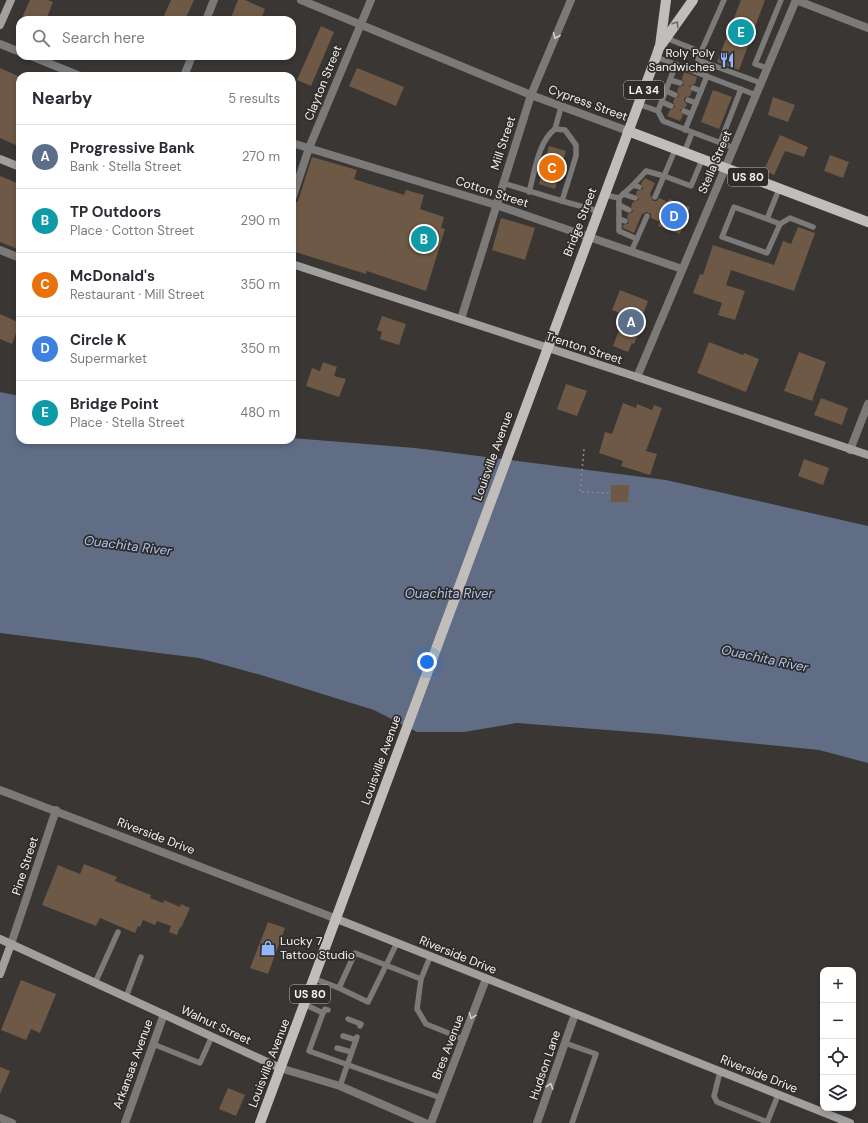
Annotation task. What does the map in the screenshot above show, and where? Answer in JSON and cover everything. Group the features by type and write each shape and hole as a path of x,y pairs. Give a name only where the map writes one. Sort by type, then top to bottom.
{"main road":[{"name":"Bridge Street","path":"658,52 666,0"},
{"name":"Bridge Street","path":"525,405 658,52 693,0"},
{"name":"Cypress Street","path":"628,131 868,222"},
{"name":"Louisville Avenue","path":"260,1123 280,1068 306,1005 525,405"}],"street":[{"path":"0,25 11,0"},
{"path":"208,16 214,0"},
{"name":"Cypress Street","path":"301,0 531,95 628,131"},
{"name":"Clayton Street","path":"296,187 309,148 371,0"},
{"name":"Mill Street","path":"461,319 531,95 571,0"},
{"path":"795,0 868,28"},
{"name":"Stella Street","path":"637,377 795,0"},
{"path":"0,44 16,50"},
{"path":"41,60 70,72"},
{"path":"186,72 190,60"},
{"name":"Cotton Street","path":"296,144 496,205 682,269"},
{"path":"0,159 16,166"},
{"path":"0,250 16,256"},
{"name":"Trenton Street","path":"296,265 461,319 547,349 637,377 868,455"},
{"path":"850,450 868,404"},
{"name":"Riverside Drive","path":"0,790 56,810 337,919 846,1122"},
{"name":"Pine Street","path":"0,974 56,810"},
{"name":"Walnut Street","path":"0,940 280,1068 340,1086 425,1123"},
{"name":"Bres Avenue","path":"431,1123 486,979"},
{"name":"Arkansas Avenue","path":"125,1123 164,1014"},
{"name":"Hudson Lane","path":"538,1123 575,1014"},
{"path":"0,1118 12,1123"}],"lane":[{"path":"694,71 724,0"},
{"path":"767,68 755,64 781,0"},
{"path":"666,38 701,52"},
{"path":"658,52 676,64 756,95"},
{"path":"698,60 761,83"},
{"path":"658,111 676,64"},
{"path":"685,130 707,76"},
{"path":"670,80 680,83"},
{"path":"693,88 701,91"},
{"path":"720,143 741,89"},
{"path":"666,91 675,95"},
{"path":"688,100 696,103"},
{"path":"662,102 671,106"},
{"path":"638,104 658,111 663,121 734,148"},
{"path":"529,192 542,146 548,134 555,129 561,107"},
{"path":"684,111 691,114"},
{"path":"555,129 565,130 576,145 576,156 562,200"},
{"path":"654,194 692,133"},
{"path":"637,239 619,231 619,205 621,196 636,186 646,171 691,186 702,160"},
{"path":"503,183 529,192 598,211"},
{"path":"767,219 779,189"},
{"path":"604,194 634,198"},
{"path":"619,205 629,210"},
{"path":"780,224 734,207 722,237 767,253 780,224 790,218 812,227"},
{"path":"631,252 637,239 639,228 645,217"},
{"path":"619,219 625,221"},
{"path":"95,983 118,932"},
{"path":"315,979 339,988 368,1002 396,943"},
{"path":"339,988 355,953 421,979"},
{"path":"126,997 141,957"},
{"path":"430,957 421,979 417,1008 426,1024 464,1039"},
{"path":"306,1005 326,1011 309,1051 441,1098"},
{"path":"348,1019 361,1024 360,1026"},
{"path":"153,1044 200,1063 212,1036"},
{"path":"340,1086 356,1038 343,1036"},
{"path":"566,1043 596,1054 572,1123"},
{"path":"337,1048 351,1052"},
{"path":"720,1072 714,1096 717,1102 767,1123 778,1095"}],"path":[{"path":"584,449 580,492 611,493"}],"water":[{"name":"Ouachita River","path":"0,392 16,395 16,444 296,444 296,438 415,448 666,480 868,526 868,763 819,750 659,734 517,723 464,732 417,732 374,710 261,675 199,658 0,633"}],"building":[{"path":"30,0 48,0 53,2 48,16 23,16"},
{"path":"171,0 194,0 187,16 164,16"},
{"path":"238,0 245,0 265,9 262,16 232,16"},
{"path":"741,0 765,0 739,70 717,62"},
{"path":"321,26 334,32 311,86 297,80"},
{"path":"0,68 16,75 16,145 0,138"},
{"path":"357,68 404,87 396,106 349,86"},
{"path":"684,72 697,77 695,84 689,86 692,92 690,96 684,98 684,101 687,104 686,107 680,110 683,115 680,121 667,116 670,110 675,107 673,102 674,99 679,96 677,91 679,87 684,85 682,79"},
{"path":"713,90 732,97 719,129 701,122"},
{"path":"773,97 795,105 788,122 768,115"},
{"path":"780,135 808,147 804,157 785,151 774,175 764,170"},
{"path":"549,146 566,151 555,189 539,184"},
{"path":"830,155 849,162 843,178 824,171"},
{"path":"312,157 357,170 354,179 404,195 406,190 424,195 420,209 444,217 441,228 445,229 426,291 367,271 366,274 296,252 296,203 298,201"},
{"path":"0,176 16,182 16,248 0,242"},
{"path":"645,178 655,183 650,194 653,201 657,201 659,198 668,202 669,199 690,207 680,234 658,226 660,222 651,218 651,214 647,212 642,214 634,233 623,228 623,225 629,223 627,217 628,214 633,212 631,206 633,202 639,200 636,194 637,191 643,189 641,183"},
{"path":"501,218 535,228 525,260 492,250"},
{"path":"798,227 815,233 794,291 731,270 726,285 745,291 735,320 718,315 722,303 693,293 700,274 703,275 713,245 774,265 783,241 791,244"},
{"path":"620,290 648,301 637,330 639,331 634,344 632,343 628,352 613,346 625,315 612,310"},
{"path":"0,314 16,321 16,334 12,344 0,339"},
{"path":"382,316 406,324 399,345 380,339 382,332 377,330"},
{"path":"709,342 743,355 744,353 759,359 746,392 697,373"},
{"path":"799,352 826,362 812,401 784,391"},
{"path":"323,362 337,367 334,376 346,379 339,397 306,386 312,368 320,371"},
{"path":"566,384 587,391 577,416 557,409"},
{"path":"821,398 848,408 842,425 814,415"},
{"path":"623,403 636,408 637,404 652,410 654,405 662,408 646,451 657,454 650,475 621,466 623,461 599,453 605,432 612,434"},
{"path":"804,459 829,468 823,485 798,476"},
{"path":"611,485 629,485 628,502 611,502"},
{"path":"84,864 117,877 115,881 151,895 150,898 163,903 164,900 180,907 181,904 190,908 177,935 169,932 171,926 157,921 155,925 143,920 135,933 100,918 96,926 42,905 58,865 80,874"},
{"name":"Lucky 7 Tattoo Studio","path":"268,922 285,928 268,974 250,968"},
{"path":"21,980 56,994 40,1033 31,1029 26,1040 1,1030"},
{"path":"0,1067 10,1071 0,1094"},
{"path":"228,1088 245,1095 236,1116 219,1109"}],"place":[{"name":"Bridge Point","path":"741,32"},
{"name":"Roly Poly Sandwiches","path":"727,60"},
{"name":"McDonald's","path":"552,168"},
{"name":"Circle K","path":"674,216"},
{"name":"TP Outdoors","path":"424,239"},
{"name":"Progressive Bank","path":"631,322"},
{"name":"Lucky 7 Tattoo Studio","path":"268,948"}]}
